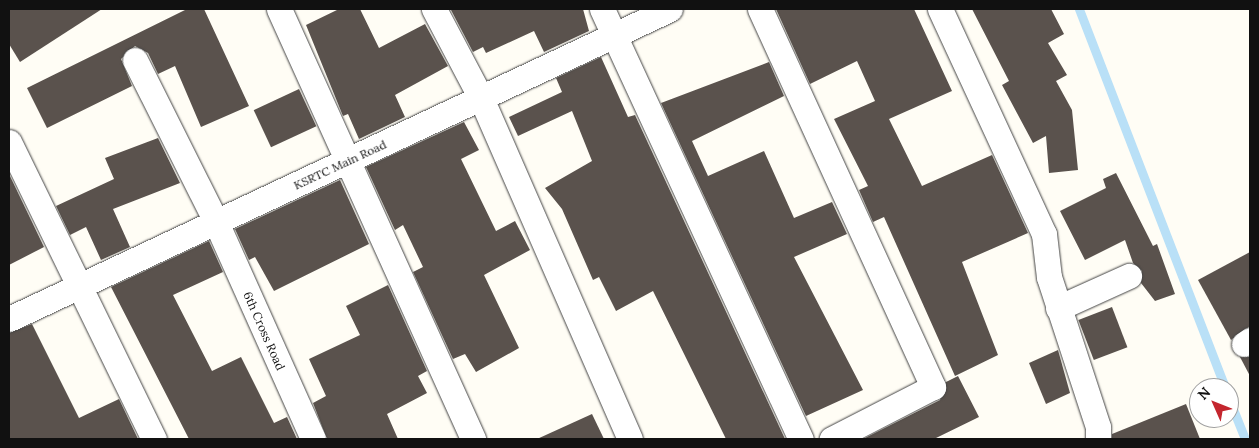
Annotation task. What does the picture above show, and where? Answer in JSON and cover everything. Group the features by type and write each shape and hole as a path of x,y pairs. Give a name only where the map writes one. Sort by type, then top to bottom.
{"street":[{"path":"280,9 346,162 474,439"},
{"path":"434,9 481,98 630,439"},
{"path":"602,9 802,439"},
{"name":"KSRTC Main Road","path":"9,319 82,287 614,33 670,9"},
{"path":"760,9 933,387 832,439"},
{"path":"940,9 1044,234 1058,308 1098,427 1098,439"},
{"name":"6th Cross Road","path":"135,60 216,222 313,439"},
{"path":"9,142 82,287 154,439"},
{"path":"1058,308 1129,276"}],"building":[{"path":"9,9 102,9 20,62 9,44"},
{"path":"187,9 204,9 249,106 201,127 175,66 158,74 148,53 135,46 121,59 132,86 47,128 27,88"},
{"path":"339,9 360,9 379,48 425,24 448,66 395,95 405,117 359,139 348,114 343,116 306,25"},
{"path":"583,9 589,31 544,52 534,31 486,53 483,47 473,52 451,10"},
{"path":"776,9 914,9 952,91 889,119 922,186 992,155 1028,233 962,262 998,355 955,376 884,217 873,222 859,190 868,186 834,119 875,101 857,61 810,84"},
{"path":"972,9 1051,9 1064,34 1048,43 1067,75 1056,81 1072,110 1078,170 1049,173 1046,136 1033,143 1002,85 1009,81"},
{"path":"601,57 628,117 635,115 785,439 726,439 653,291 616,311 599,277 593,280 562,209 545,188 592,161 572,111 518,136 509,117 562,92 556,78"},
{"path":"769,62 784,96 692,141 708,176 764,151 794,218 832,202 847,234 794,257 863,390 806,416 661,103"},
{"path":"299,89 316,126 271,147 254,110"},
{"path":"464,122 479,150 461,159 496,231 515,221 530,250 484,275 519,348 476,372 465,354 453,359 413,272 423,267 403,225 395,230 366,167"},
{"path":"158,138 180,183 113,209 130,247 101,260 86,227 70,235 56,206 114,179 105,158"},
{"path":"1116,173 1153,246 1157,244 1175,294 1155,301 1141,283 1142,271 1133,263 1125,240 1085,260 1060,211 1106,188 1103,179"},
{"path":"9,174 44,247 9,265"},
{"path":"340,180 369,244 274,291 255,257 249,260 235,229"},
{"path":"209,241 223,272 173,295 212,371 241,357 274,423 287,417 297,439 189,439 111,287"},
{"path":"1250,252 1250,326 1231,340 1198,280"},
{"path":"388,285 427,371 418,376 427,393 387,414 398,439 327,439 313,403 326,396 309,359 360,335 346,306"},
{"path":"1112,307 1127,347 1094,360 1078,320"},
{"path":"32,324 79,418 119,399 138,439 9,439 9,333"},
{"path":"1058,350 1070,393 1046,404 1029,363"},
{"path":"1240,357 1250,357 1250,376"},
{"path":"958,376 979,417 934,439 863,439 940,400 946,382"},
{"path":"1186,404 1189,412 1189,428 1196,428 1200,439 1112,439 1112,434"},
{"path":"592,414 604,439 537,439"}],"waterway":[{"path":"1079,9 1221,378"},
{"path":"1239,424 1245,439"}]}
